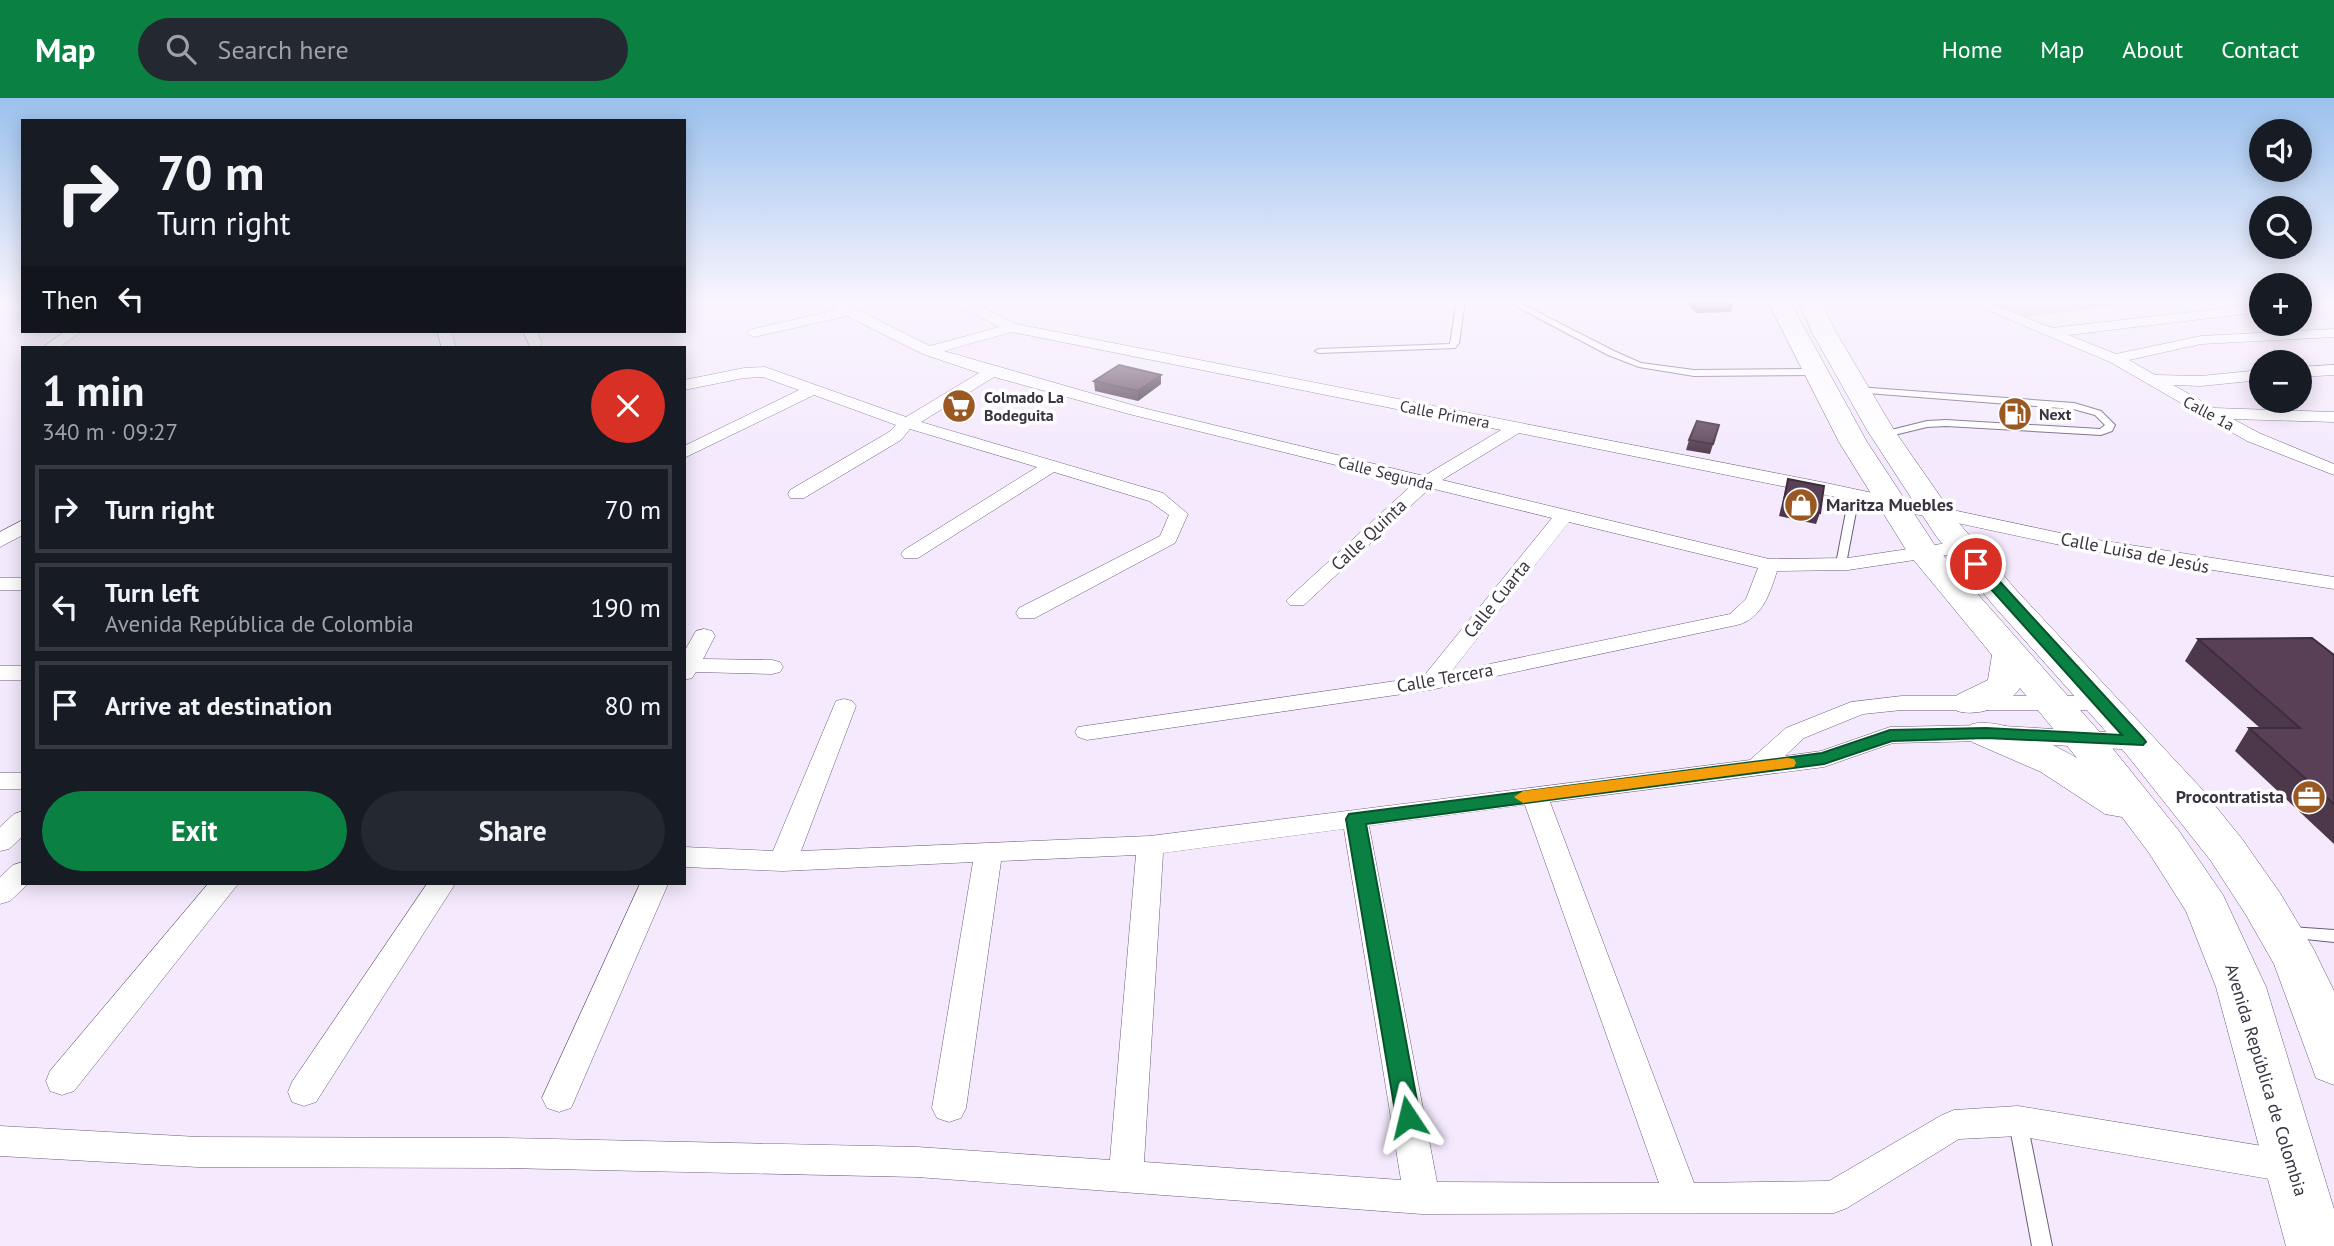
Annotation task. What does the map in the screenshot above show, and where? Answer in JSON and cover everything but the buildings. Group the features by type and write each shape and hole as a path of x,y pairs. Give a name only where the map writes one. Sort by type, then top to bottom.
{"main road":[{"name":"Avenida República de Colombia","path":"1806,354 1816,372 1863,416 1873,500 1941,539 2093,721 2164,842 2207,907 2223,939 2241,987 2316,1246"},
{"name":"Avenida República de Colombia","path":"1834,354 1863,416 2010,653 2053,703 2137,742 2231,859 2280,932 2298,965 2334,1063"},
{"path":"2010,653 2011,673 2007,684 1978,718 2092,782 2164,842"}],"street":[{"name":"Calle Segunda","path":"936,354 992,372 1426,482 1769,565 1841,564 1941,539"},
{"name":"Calle Primera","path":"1141,354 1873,500"},
{"name":"Calle 1a","path":"2102,354 2253,436 2334,470"},
{"path":"2115,359 2140,354"},
{"path":"2312,371 2334,370"},
{"path":"686,385 765,372 907,423 1156,497 1179,514 1168,539 1027,613"},
{"path":"797,494 895,436 907,423 992,372"},
{"path":"2150,380 2201,381 2249,376"},
{"path":"686,452 811,390"},
{"path":"2208,413 2334,416"},
{"name":"Calle Quinta","path":"1297,601 1426,482 1516,428"},
{"path":"911,554 1050,467"},
{"name":"Calle Cuarta","path":"1430,683 1564,516"},
{"path":"0,541 21,527"},
{"name":"Calle Luisa de Jesús","path":"1941,539 2334,583"},
{"name":"Calle Tercera","path":"1087,732 1430,683 1737,619 1756,602 1769,565"},
{"path":"0,584 21,584"},
{"path":"704,636 686,669 772,667"},
{"path":"0,673 21,673"},
{"path":"686,857 783,861 1150,845 1824,758 1890,735 2053,703"},
{"path":"1757,767 1795,733 1859,707 1902,704 1978,718 2093,721"},
{"path":"783,861 844,706"},
{"path":"1859,707 1890,735"},
{"path":"0,781 21,781"},
{"path":"1534,795 1683,1199"},
{"path":"1356,819 1422,1198"},
{"path":"0,842 21,822"},
{"path":"0,842 21,842"},
{"path":"1126,1177 1150,845"},
{"path":"949,1108 989,850"},
{"path":"0,894 21,874"},
{"path":"62,1081 223,885"},
{"path":"304,1092 440,885"},
{"path":"559,1098 654,885"},
{"path":"0,1141 198,1152 504,1153 917,1162 1422,1198 1683,1199 1834,1197 1954,1125 2018,1121 2294,1167"}],"lane":[{"path":"1612,354 1640,365 1693,373 1816,372"},
{"path":"2074,406 2098,413 2110,425 2109,429 2101,432 1927,424 1863,416 2074,406"},
{"path":"1841,564 1873,500"},
{"path":"2280,932 2334,936"},
{"path":"2018,1121 2042,1246"}],"slow traffic":[{"path":"1523,797 1787,763"}],"place":[{"name":"Colmado La Bodeguita","path":"959,406"},
{"name":"Next","path":"2015,414"},
{"name":"Maritza Muebles","path":"1801,505"},
{"name":"Procontratista","path":"2309,797"}],"route":[{"path":"1408,1117 1356,819 1824,758 1890,735 1986,733 2137,742 1976,564"}]}
